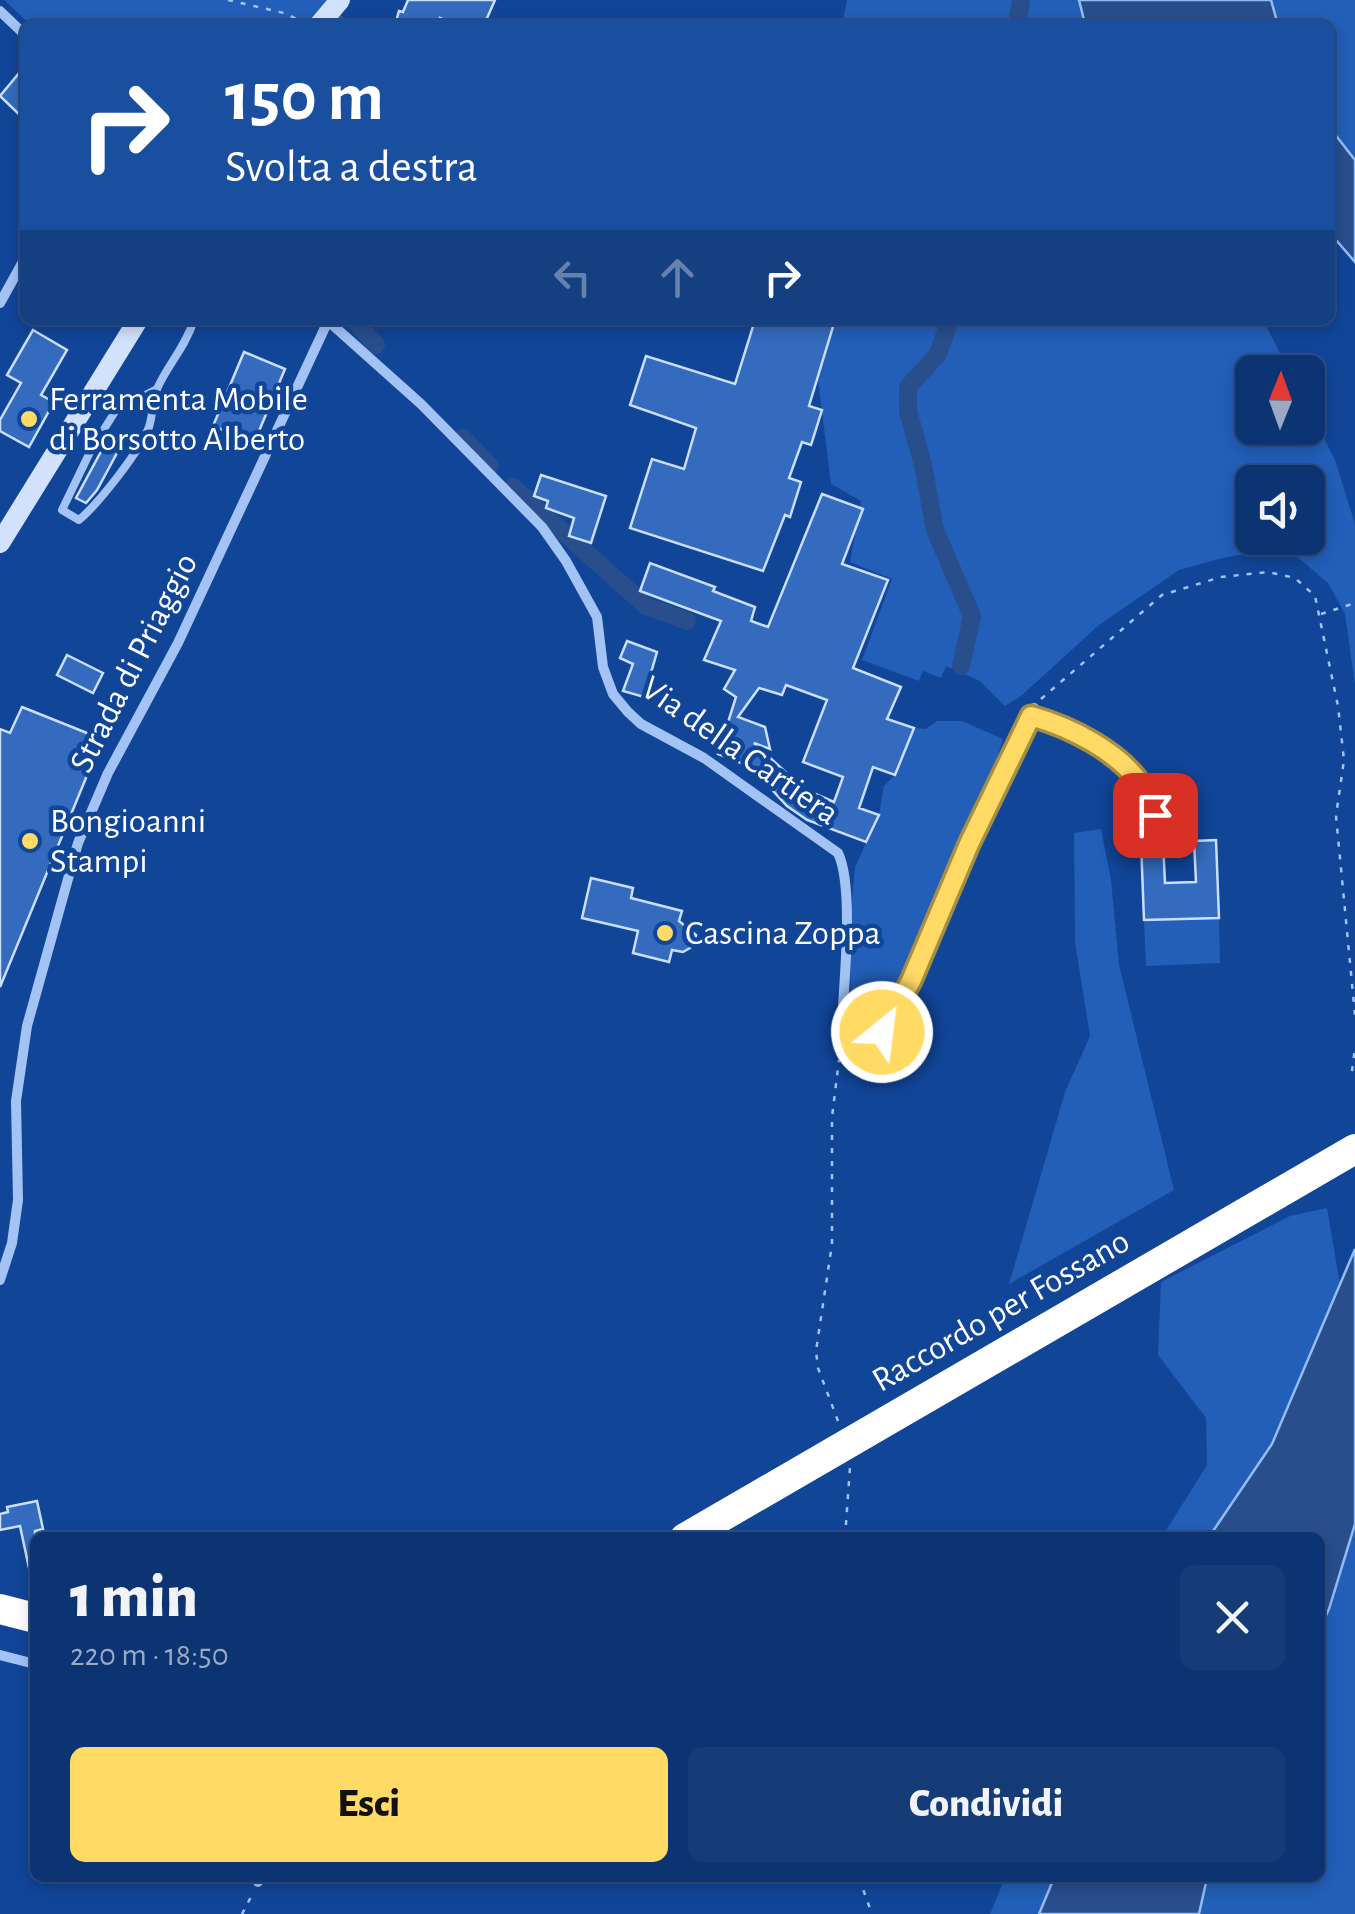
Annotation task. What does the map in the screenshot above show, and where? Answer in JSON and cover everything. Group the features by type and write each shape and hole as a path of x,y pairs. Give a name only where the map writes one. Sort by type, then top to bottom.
{"highway":[{"name":"Raccordo per Fossano","path":"695,1532 1355,1148"},
{"path":"0,1609 30,1617"}],"main road":[{"path":"324,20 340,0"},
{"path":"0,542 135,325"}],"street":[{"path":"0,11 20,30"},
{"path":"0,303 20,267"},
{"name":"Strada di Priaggio","path":"0,1280 12,1243 18,1200 16,1101 28,1026 78,843 108,773 178,643 326,325"},
{"name":"Via della Cartiera","path":"334,325 421,404 542,526 597,618 603,667 614,694 628,712 641,724 704,758 838,852 844,887 844,1050"},
{"path":"844,1050 869,1046 911,981 969,844 1032,712"},
{"path":"0,1655 30,1663"}],"lane":[{"path":"157,389 116,410 62,510 78,520 95,507 136,452 150,426 157,389 186,344 192,325"},
{"path":"1032,712 1083,736 1112,756 1142,785 1155,815 1170,827"}],"path":[{"path":"228,0 298,20"},
{"path":"1032,712 1063,678 1162,596 1196,584 1268,572 1294,578 1315,596 1338,706 1344,760 1336,816 1355,1015"},
{"path":"1320,614 1355,603"},
{"path":"1352,1071 1355,1048"},
{"path":"842,1434 818,1368 816,1351 830,1276 832,1117 838,1064 844,1050"},
{"path":"845,1532 850,1463"},
{"path":"242,1914 257,1882"},
{"path":"860,1882 872,1914"}],"shaded area":[{"path":"4,0 328,0 346,20 26,20"},
{"path":"847,0 1079,0 1087,20 843,20"},
{"path":"1079,0 1271,0 1277,20 1084,20"},
{"path":"1271,0 1355,0 1355,160 1335,134 1335,20 1277,20"},
{"path":"1335,134 1355,160 1355,262 1335,239"},
{"path":"834,325 1266,325 1281,355 1235,355 1235,445 1325,445 1325,440 1335,460 1355,524 1355,685 1345,614 1328,583 1295,555 1325,555 1325,465 1235,465 1235,555 1240,555 1179,570 1099,625 1005,706 980,681 946,666 941,678 923,671 919,681 862,660 892,579 850,562 861,501 831,484 818,380"},
{"path":"937,721 962,721 1003,739 977,811 900,984 864,1037 854,1038 850,921 855,867 879,815 884,786 895,775 914,728 926,729"},
{"path":"1101,829 1111,880 1119,965 1174,1190 1009,1284 1065,1092 1090,1036 1075,942 1074,833"},
{"path":"1219,918 1220,963 1146,966 1144,921"},
{"path":"1327,1208 1340,1284 1272,1444 1212,1532 1165,1532 1207,1465 1206,1418 1158,1355 1161,1282 1290,1216"},
{"path":"1355,1249 1355,1524 1325,1617 1325,1532 1212,1532 1272,1444"},
{"path":"1355,1524 1355,1914 1199,1914 1206,1882 1325,1882 1325,1617"},
{"path":"1003,1882 1052,1882 1039,1914 990,1914"},
{"path":"1052,1882 1206,1882 1199,1914 1039,1914"}],"building":[{"path":"408,0 495,0 486,20 396,20 399,11 403,12"},
{"path":"20,72 20,115 0,96"},
{"path":"753,325 833,325 809,406 822,410 811,445 802,442 789,478 801,482 790,517 785,515 763,571 630,528 652,459 684,469 696,428 630,405 646,356 735,384"},
{"path":"33,330 67,350 41,395 54,402 29,447 0,431 0,420 21,383 7,375"},
{"path":"244,352 285,369 254,443 213,426"},
{"path":"111,433 124,440 86,503 76,498"},
{"path":"541,475 606,496 591,543 569,536 574,518 546,508 548,501 534,496"},
{"path":"822,494 863,509 842,564 888,580 853,668 901,687 887,719 914,728 895,775 873,767 859,808 879,815 866,842 807,820 787,806 751,767 718,754 736,697 724,689 735,670 704,660 721,621 640,591 650,563 755,607 751,621 768,627","holes":["786,685 827,700 803,762 843,777 834,802 804,789 754,743 770,749 765,727 738,717 759,688 782,695"]},
{"path":"627,641 657,652 644,697 623,691 633,664 620,658"},
{"path":"67,655 103,673 93,693 57,675"},
{"name":"Bongioanni Stampi","path":"22,707 102,739 0,987 0,729 10,733"},
{"path":"1216,840 1219,918 1144,920 1141,842 1163,841 1165,883 1196,882 1194,841"},
{"path":"591,878 633,888 631,898 682,911 679,921 696,935 695,945 683,952 672,950 669,962 633,953 638,931 582,918"},
{"path":"37,1501 43,1529 30,1532 30,1568 20,1526 0,1530 0,1514 8,1512 7,1507"}],"waterway":[{"path":"1018,20 1021,0"},
{"path":"358,325 376,345"},
{"path":"948,325 938,354 908,387 908,411 935,530 972,616 961,666"},
{"path":"463,438 490,466"},
{"path":"513,487 646,606 687,621"}],"place":[{"name":"Ferramenta Mobile di Borsotto Alberto","path":"29,419"},
{"name":"Bongioanni Stampi","path":"30,841"},
{"name":"Cascina Zoppa","path":"665,933"}],"route":[{"path":"882,1032 911,981 969,844 1031,716 1083,736 1112,756 1142,785 1155,815"}]}
